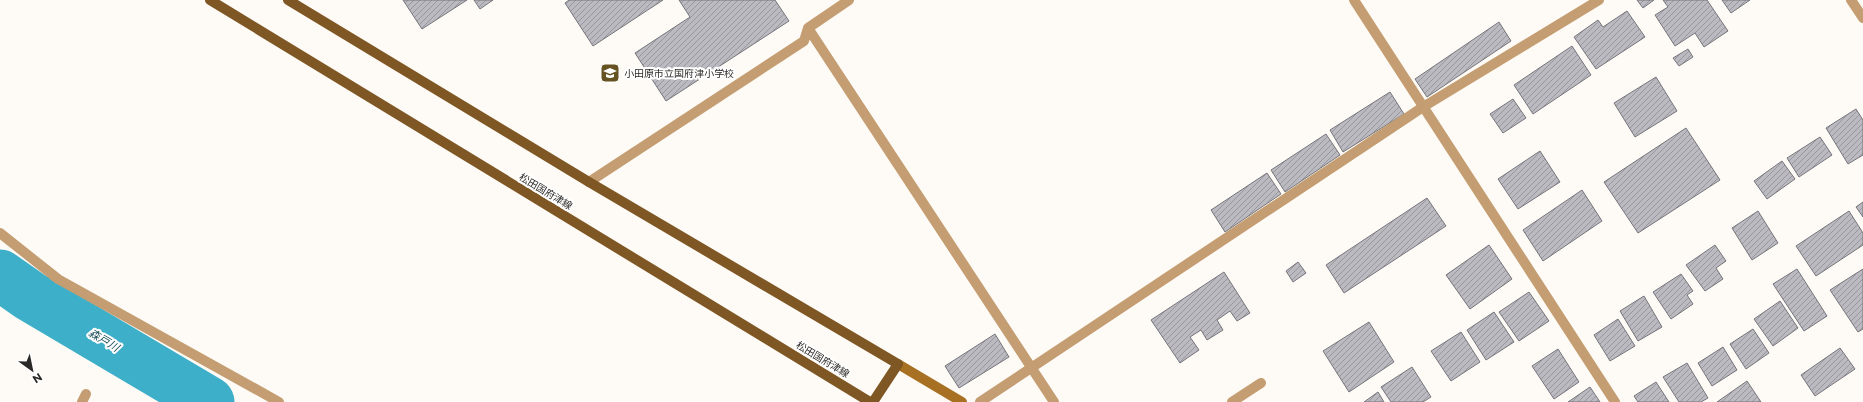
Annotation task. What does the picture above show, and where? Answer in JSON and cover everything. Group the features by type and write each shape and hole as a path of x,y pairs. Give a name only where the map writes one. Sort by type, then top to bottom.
{"main road":[{"name":"松田国府津線","path":"210,0 870,402"},
{"path":"288,0 589,182 962,402"},
{"path":"873,402 898,364"}],"street":[{"path":"589,182 804,41 808,28 849,0"},
{"path":"1354,0 1615,402"},
{"path":"980,402 1423,107 1599,0"},
{"path":"1851,0 1863,18"},
{"path":"808,28 1033,367 1054,402"},
{"path":"0,233 58,279 279,402"},
{"path":"1232,402 1261,383"}],"building":[{"path":"403,0 467,0 422,29"},
{"path":"474,0 493,0 480,9"},
{"path":"569,0 663,0 593,46 565,3"},
{"path":"679,0 775,0 789,21 666,101 635,53 690,17"},
{"path":"1637,0 1654,0 1643,8"},
{"path":"1663,0 1707,0 1728,31 1704,47 1695,33 1675,46 1655,15 1668,7"},
{"path":"1722,0 1750,0 1731,13"},
{"path":"1627,11 1645,37 1596,69 1574,37 1598,20 1603,27"},
{"path":"1499,22 1511,41 1427,97 1415,79"},
{"path":"1572,46 1591,75 1533,114 1514,85"},
{"path":"1688,49 1693,57 1679,66 1673,58"},
{"path":"1656,77 1677,111 1635,137 1614,103"},
{"path":"1390,92 1404,114 1343,152 1330,130"},
{"path":"1513,99 1526,118 1503,133 1490,114"},
{"path":"1856,109 1863,120 1863,155 1848,164 1826,128"},
{"path":"1686,128 1720,180 1638,233 1604,182"},
{"path":"1326,134 1340,155 1285,192 1271,170"},
{"path":"1820,137 1832,155 1799,177 1787,158"},
{"path":"1540,151 1560,182 1518,209 1498,179"},
{"path":"1782,161 1795,179 1767,199 1754,181"},
{"path":"1267,173 1281,194 1225,232 1211,210"},
{"path":"1582,190 1602,221 1543,261 1523,230"},
{"path":"1427,198 1446,226 1344,293 1326,265"},
{"path":"1863,202 1863,217 1856,207"},
{"path":"1758,211 1778,243 1752,260 1732,228"},
{"path":"1849,211 1863,233 1863,245 1816,276 1796,246"},
{"path":"1489,245 1512,279 1470,309 1446,275"},
{"path":"1715,245 1726,261 1716,268 1723,279 1705,291 1686,265"},
{"path":"1298,262 1306,273 1293,282 1286,271"},
{"path":"1797,269 1827,316 1804,331 1773,284"},
{"path":"1863,269 1863,329 1858,332 1830,290"},
{"path":"1224,272 1250,313 1237,321 1230,311 1217,320 1223,330 1207,340 1201,330 1190,337 1199,350 1180,363 1151,320"},
{"path":"1681,274 1693,291 1687,295 1693,304 1671,319 1653,292"},
{"path":"1529,292 1549,321 1519,341 1499,312"},
{"path":"1644,296 1662,327 1638,341 1620,311"},
{"path":"1780,301 1798,328 1773,346 1754,319"},
{"path":"1494,312 1514,342 1486,360 1467,330"},
{"path":"1618,319 1635,346 1610,361 1594,335"},
{"path":"1369,322 1394,362 1349,392 1323,351"},
{"path":"1753,329 1769,353 1746,369 1730,344"},
{"path":"1461,332 1480,362 1451,381 1431,351"},
{"path":"995,334 1009,357 959,388 945,366"},
{"path":"1723,347 1737,370 1712,386 1698,363"},
{"path":"1840,348 1855,369 1815,396 1801,375"},
{"path":"1558,349 1579,382 1554,399 1532,366"},
{"path":"1687,363 1708,398 1701,402 1679,402 1663,377"},
{"path":"1412,367 1431,397 1423,402 1391,402 1381,387"},
{"path":"1747,381 1761,402 1717,402"},
{"path":"1656,382 1669,402 1638,402 1634,396"},
{"path":"1590,387 1600,402 1568,402"},
{"path":"1378,392 1384,402 1364,402"}],"waterway":[{"name":"森戸川","path":"0,275 30,296 209,402"}],"place":[{"name":"小田原市立国府津小学校","path":"610,73"}]}
